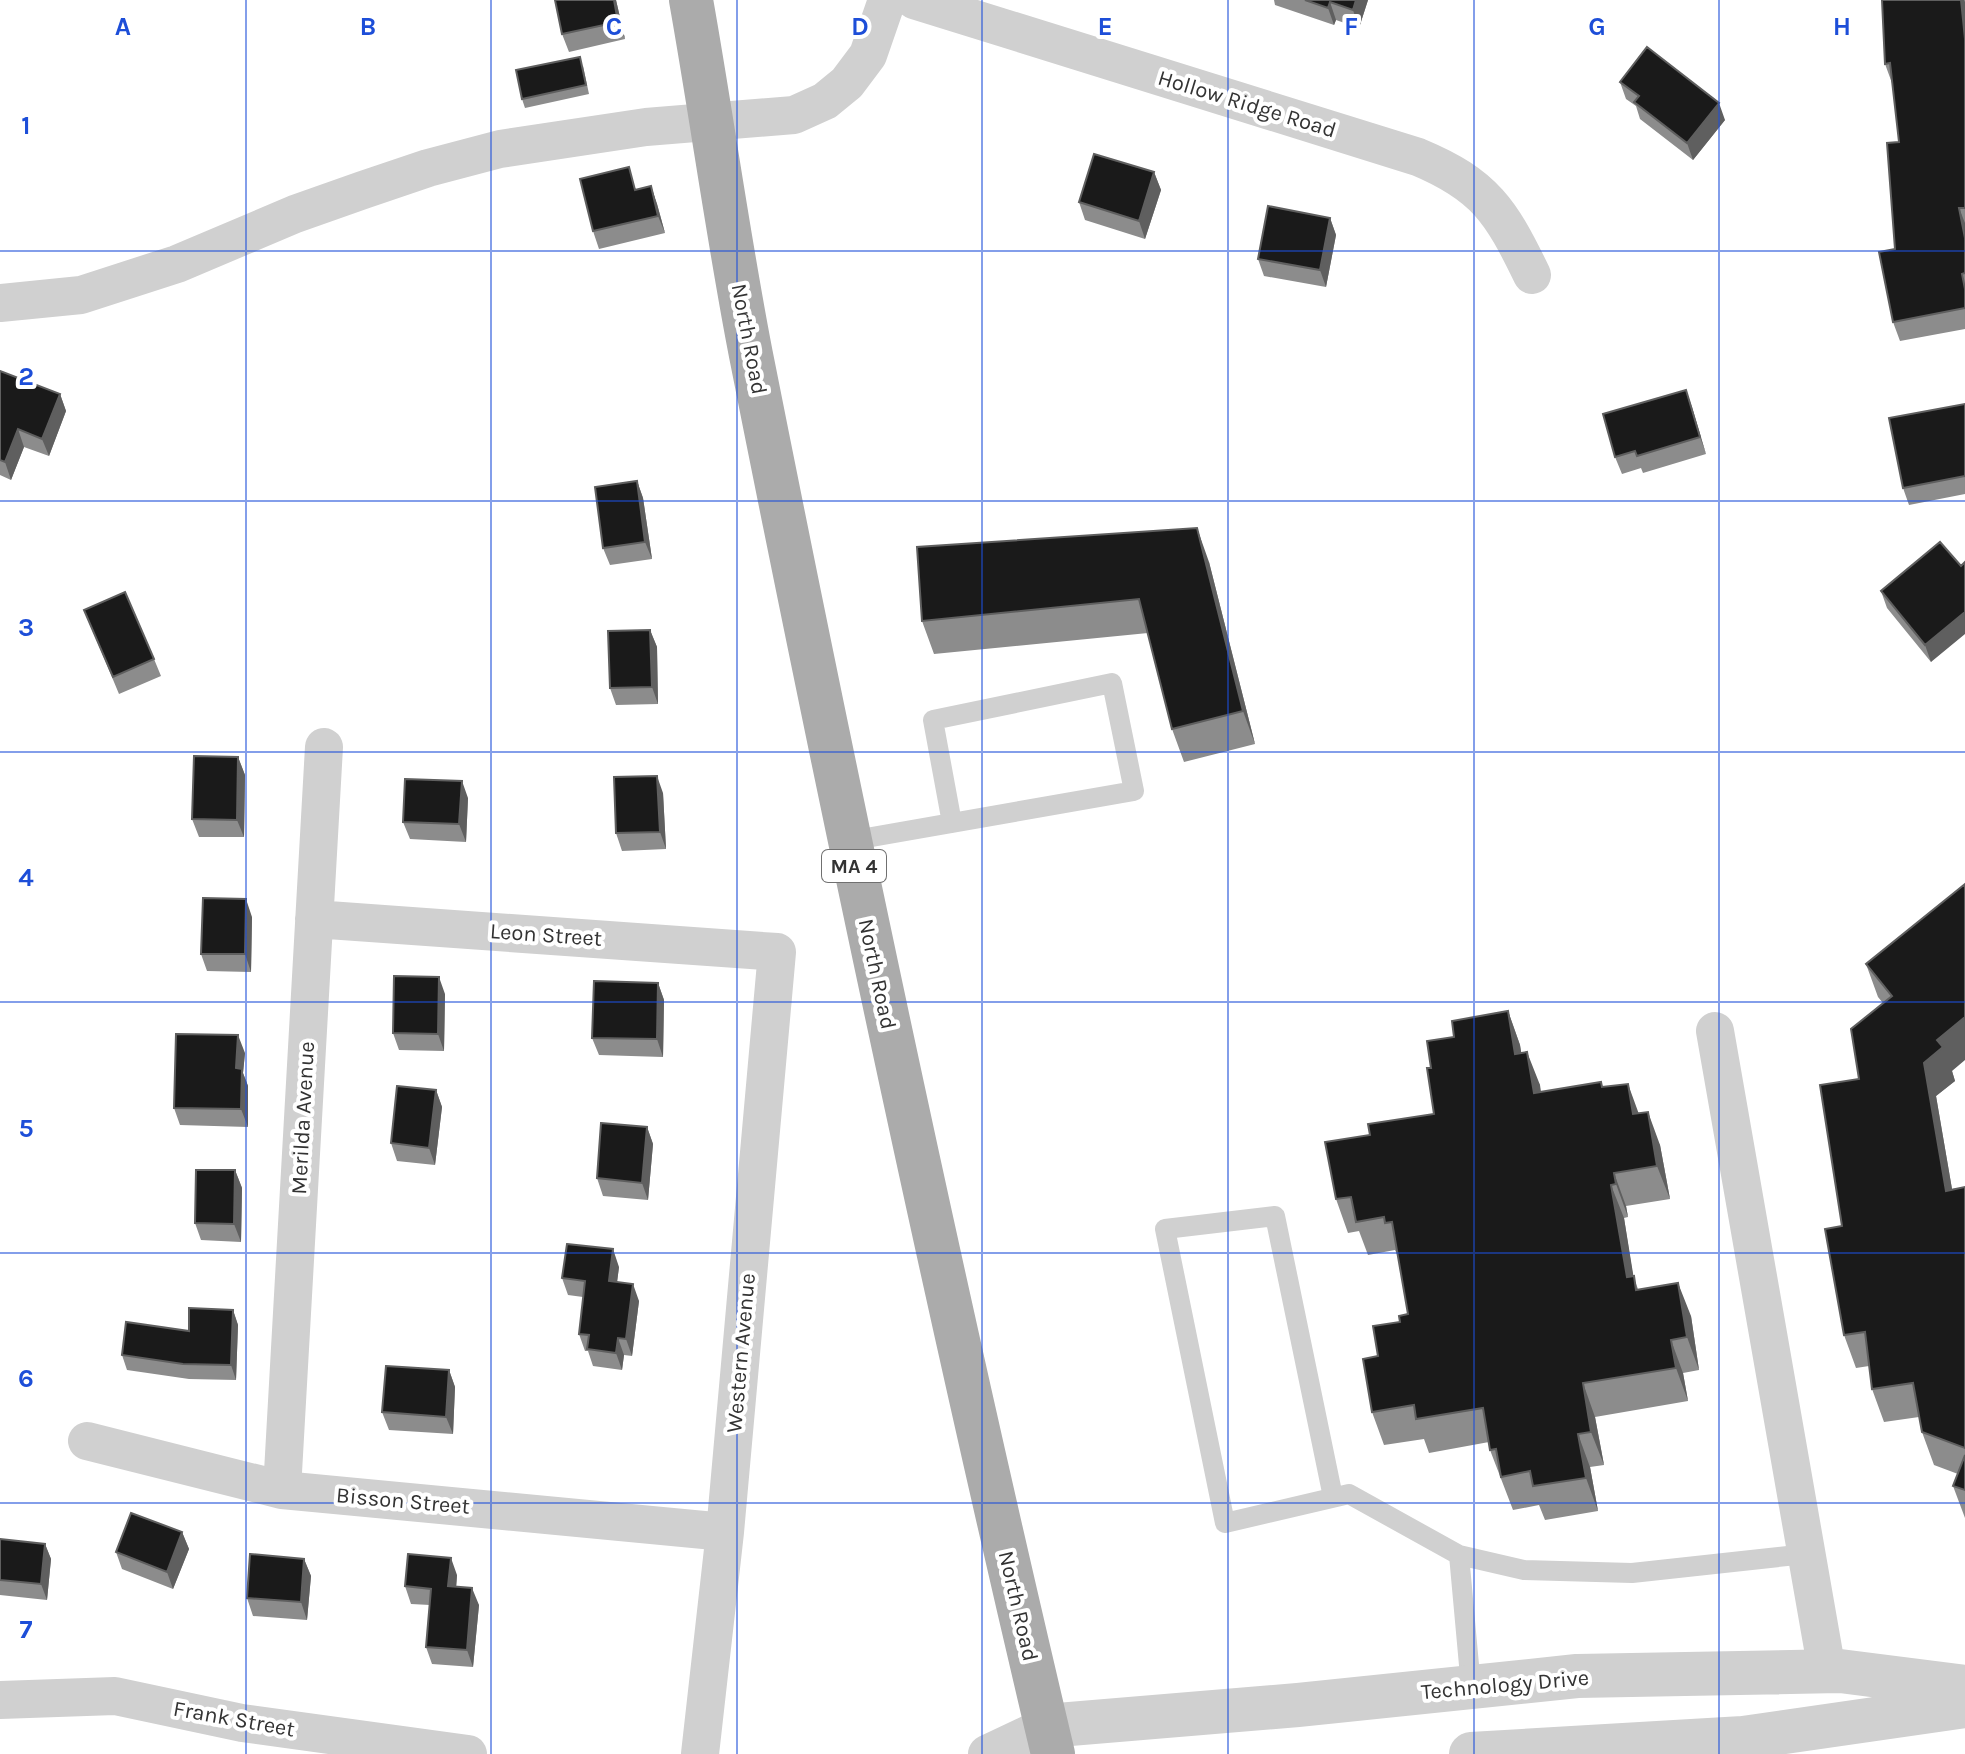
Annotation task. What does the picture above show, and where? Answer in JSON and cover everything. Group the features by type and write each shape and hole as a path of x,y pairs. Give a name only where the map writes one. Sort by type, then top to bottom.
{"main road":[{"name":"North Road","path":"691,0 751,352 849,841 929,1220 1050,1740"}],"street":[{"path":"0,303 81,295 177,264 295,214 389,181 500,149 646,127 794,115 825,101 847,83 868,55 887,0"},
{"name":"Hollow Ridge Road","path":"914,0 1418,157 1449,170 1478,190 1499,212 1532,275"},
{"name":"Merilda Avenue","path":"282,1490 324,747"},
{"name":"Leon Street","path":"314,919 777,952"},
{"name":"Western Avenue","path":"700,1754 725,1532 777,952"},
{"path":"1715,1031 1827,1671"},
{"name":"Bisson Street","path":"87,1441 282,1490 725,1532"},
{"name":"Technology Drive","path":"1050,1740 1577,1676 1827,1671 1965,1687"},
{"name":"Frank Street","path":"0,1700 115,1696 242,1723 456,1753"},
{"path":"1471,1754 1743,1738 1850,1720 1965,1706"},
{"path":"987,1754 1050,1740"}],"lane":[{"path":"849,841 952,823 1134,791 1112,683 933,720 952,823"},
{"path":"1333,1497 1275,1216 1165,1229 1225,1523 1349,1494 1459,1555 1524,1570 1632,1573 1806,1554"},
{"path":"1459,1555 1471,1687"}],"building":[{"path":"555,0 614,0 618,22 562,34"},
{"path":"1305,0 1356,0 1353,10 1330,2 1328,8"},
{"path":"1882,0 1961,0 1965,39 1965,208 1959,208 1965,238 1965,273 1962,274 1965,308 1893,322 1879,252 1895,249 1887,143 1899,142 1890,63 1885,64"},
{"path":"1647,47 1719,103 1687,143 1634,102 1639,96 1620,82"},
{"path":"580,57 586,85 522,99 516,70"},
{"path":"1094,154 1154,172 1139,221 1079,202"},
{"path":"629,167 635,190 651,186 658,216 593,231 580,179"},
{"path":"1268,206 1330,218 1320,270 1258,259"},
{"path":"0,371 60,394 42,439 18,429 5,462 0,460"},
{"path":"1686,390 1700,437 1637,456 1635,451 1615,457 1603,414"},
{"path":"1965,404 1965,476 1903,488 1889,418"},
{"path":"637,481 645,542 603,548 595,487"},
{"path":"1197,528 1243,711 1172,729 1139,599 922,621 917,547"},
{"path":"1940,542 1961,566 1965,562 1965,612 1925,645 1881,591"},
{"path":"125,592 154,659 113,677 84,610"},
{"path":"650,630 652,687 610,688 608,631"},
{"path":"194,756 238,757 237,820 192,819"},
{"path":"657,776 660,832 616,833 614,777"},
{"path":"405,779 462,781 459,824 403,822"},
{"path":"1965,884 1965,1017 1937,1040 1943,1047 1924,1063 1946,1191 1965,1187 1965,1448 1922,1432 1913,1383 1872,1389 1865,1332 1844,1335 1825,1229 1842,1226 1820,1085 1859,1079 1851,1029 1892,996 1866,964"},
{"path":"203,898 246,899 245,954 201,954"},
{"path":"394,976 439,977 438,1034 393,1033"},
{"path":"594,981 658,983 657,1039 592,1038"},
{"path":"1508,1011 1515,1054 1527,1052 1534,1093 1601,1082 1602,1087 1628,1084 1633,1114 1648,1112 1657,1166 1614,1173 1616,1184 1611,1185 1627,1277 1634,1276 1636,1290 1678,1283 1687,1337 1671,1340 1676,1368 1583,1383 1591,1432 1578,1434 1586,1478 1533,1486 1530,1471 1501,1477 1496,1449 1490,1450 1483,1408 1416,1419 1414,1405 1372,1412 1363,1359 1378,1356 1373,1326 1400,1322 1399,1316 1408,1314 1392,1222 1385,1223 1384,1217 1356,1222 1351,1197 1336,1199 1325,1142 1370,1135 1368,1124 1434,1114 1427,1068 1431,1068 1427,1041 1454,1037 1452,1021"},
{"path":"176,1034 238,1035 236,1068 242,1069 241,1109 174,1108"},
{"path":"397,1086 436,1090 429,1148 391,1143"},
{"path":"601,1123 647,1127 642,1183 597,1178"},
{"path":"196,1170 235,1170 234,1224 195,1223"},
{"path":"567,1244 613,1249 609,1281 633,1284 626,1339 618,1338 616,1353 587,1349 589,1335 579,1334 585,1281 562,1278"},
{"path":"189,1308 233,1310 231,1365 183,1364 122,1355 126,1322 189,1331"},
{"path":"386,1366 449,1370 446,1417 382,1412"},
{"path":"1965,1455 1965,1490 1953,1486"},
{"path":"131,1513 182,1532 167,1572 116,1552"},
{"path":"0,1539 45,1544 41,1584 0,1580"},
{"path":"250,1554 304,1559 301,1602 247,1598"},
{"path":"408,1554 451,1558 448,1586 472,1588 467,1650 426,1647 431,1589 405,1586"}]}
